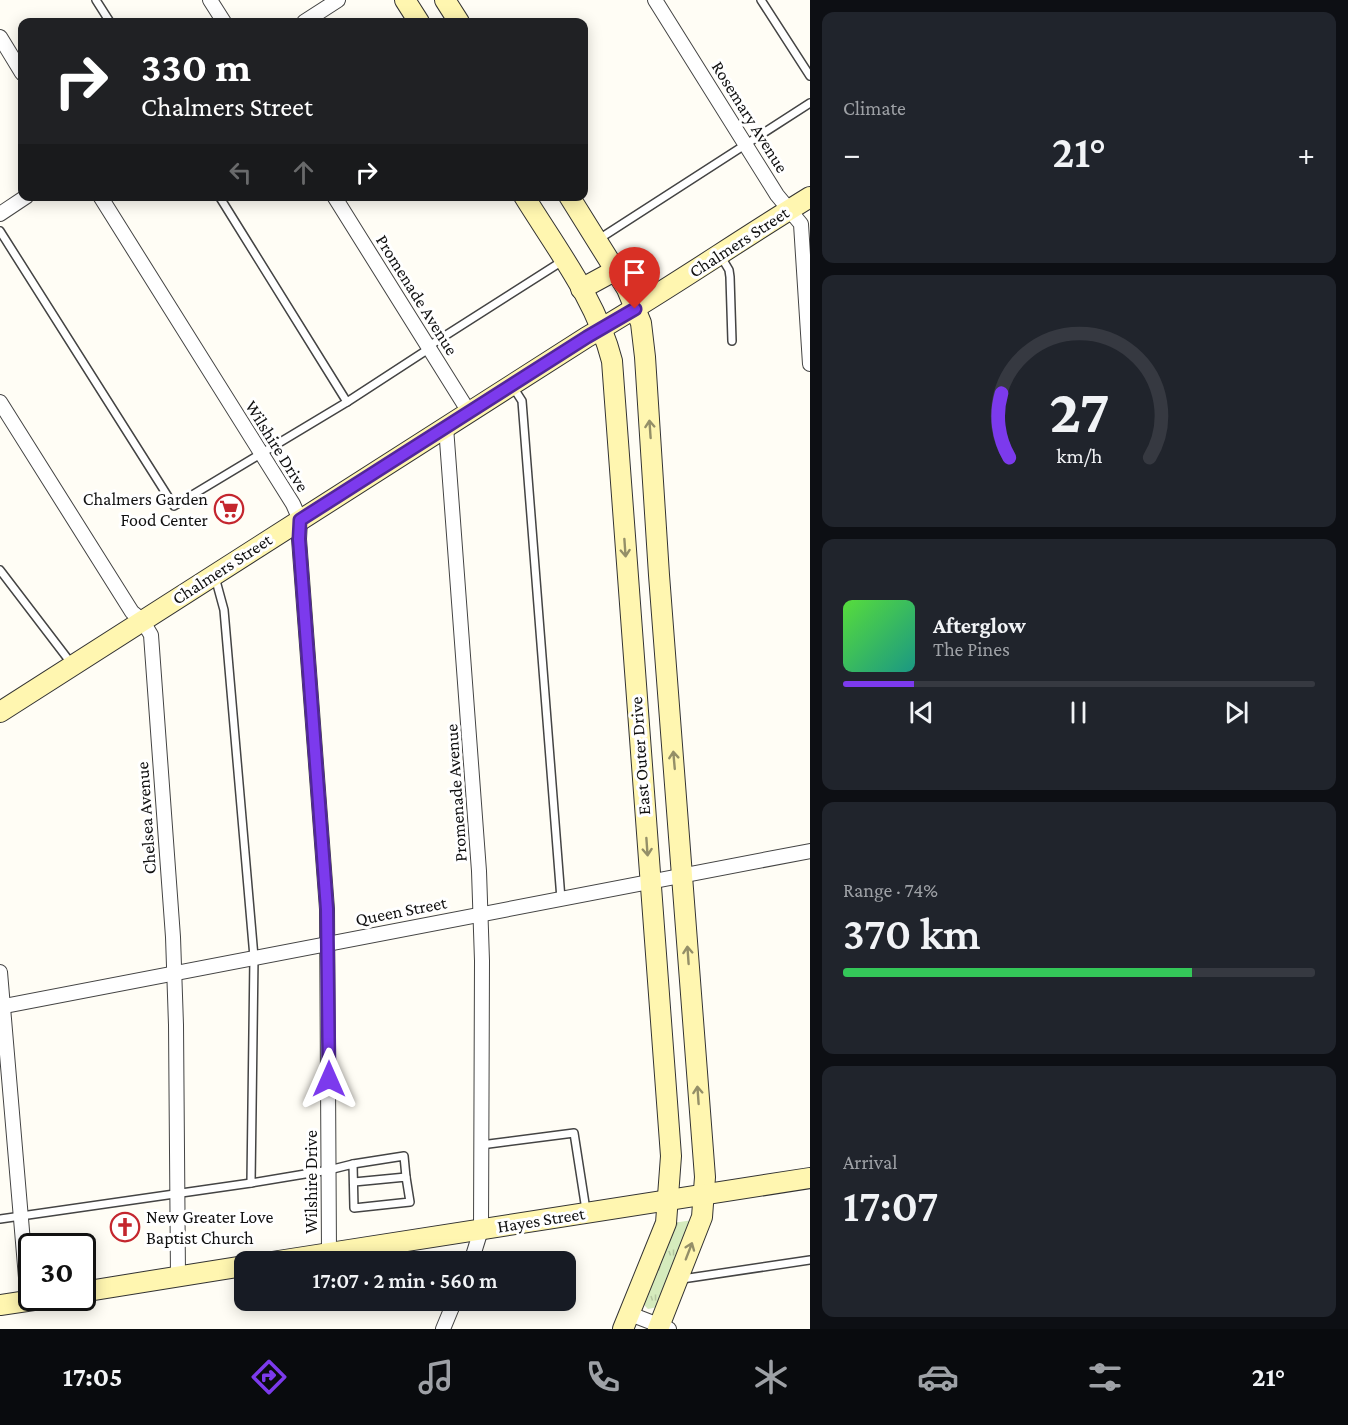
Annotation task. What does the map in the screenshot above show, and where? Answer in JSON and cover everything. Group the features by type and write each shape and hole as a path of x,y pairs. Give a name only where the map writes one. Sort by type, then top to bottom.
{"street":[{"path":"210,0 221,18"},
{"path":"310,18 338,0"},
{"path":"405,0 416,18"},
{"path":"445,0 456,18"},
{"name":"Rosemary Avenue","path":"655,0 777,195 801,224 807,287 810,364"},
{"path":"0,37 18,66"},
{"name":"Chalmers Street","path":"0,711 810,197"},
{"path":"0,214 20,201"},
{"name":"Wilshire Drive","path":"103,201 261,453 300,520 299,539 327,909 329,1251"},
{"name":"Promenade Avenue","path":"337,201 469,412"},
{"name":"East Outer Drive","path":"527,201 564,260 602,328 612,361 671,1156 666,1222 626,1322"},
{"name":"East Outer Drive","path":"572,201 627,289 640,323 645,357 705,1195 702,1217 662,1328"},
{"path":"581,289 616,270"},
{"path":"612,361 645,357"},
{"name":"Chelsea Avenue","path":"0,402 132,612 142,620 151,635 174,973 178,1276"},
{"name":"Promenade Avenue","path":"446,427 481,914 481,1230 474,1251"},
{"path":"621,489 653,487"},
{"name":"Queen Street","path":"1,1006 810,851"},
{"path":"0,972 1,1006 24,1233"},
{"path":"660,1017 665,1011 674,1009 692,1013"},
{"path":"671,1156 702,1153"},
{"name":"Hayes Street","path":"336,1251 810,1178"},
{"path":"96,1290 234,1268"},
{"path":"0,1305 18,1302"},
{"path":"443,1329 450,1311"},
{"path":"626,1322 662,1328"}],"lane":[{"path":"96,0 107,18"},
{"path":"761,0 810,76"},
{"path":"597,240 810,103"},
{"path":"222,201 347,402"},
{"path":"0,231 174,506 347,402 564,260"},
{"path":"720,255 729,270 732,341"},
{"path":"512,385 522,400 561,899"},
{"path":"0,570 72,665"},
{"path":"214,575 224,610 254,957 251,1183"},
{"path":"481,1145 574,1133 587,1212"},
{"path":"0,1219 251,1183 353,1164 404,1156 410,1202 354,1208 353,1164"},
{"path":"354,1182 406,1177"},
{"path":"678,1280 810,1260"}],"green space":[{"path":"693,1220 658,1307 648,1309 643,1304 673,1223"}],"place":[{"name":"Chalmers Garden Food Center","path":"229,509"},
{"name":"New Greater Love Baptist Church","path":"125,1227"}],"route":[{"path":"329,1079 327,909 299,539 300,520 587,337 635,309"}]}
